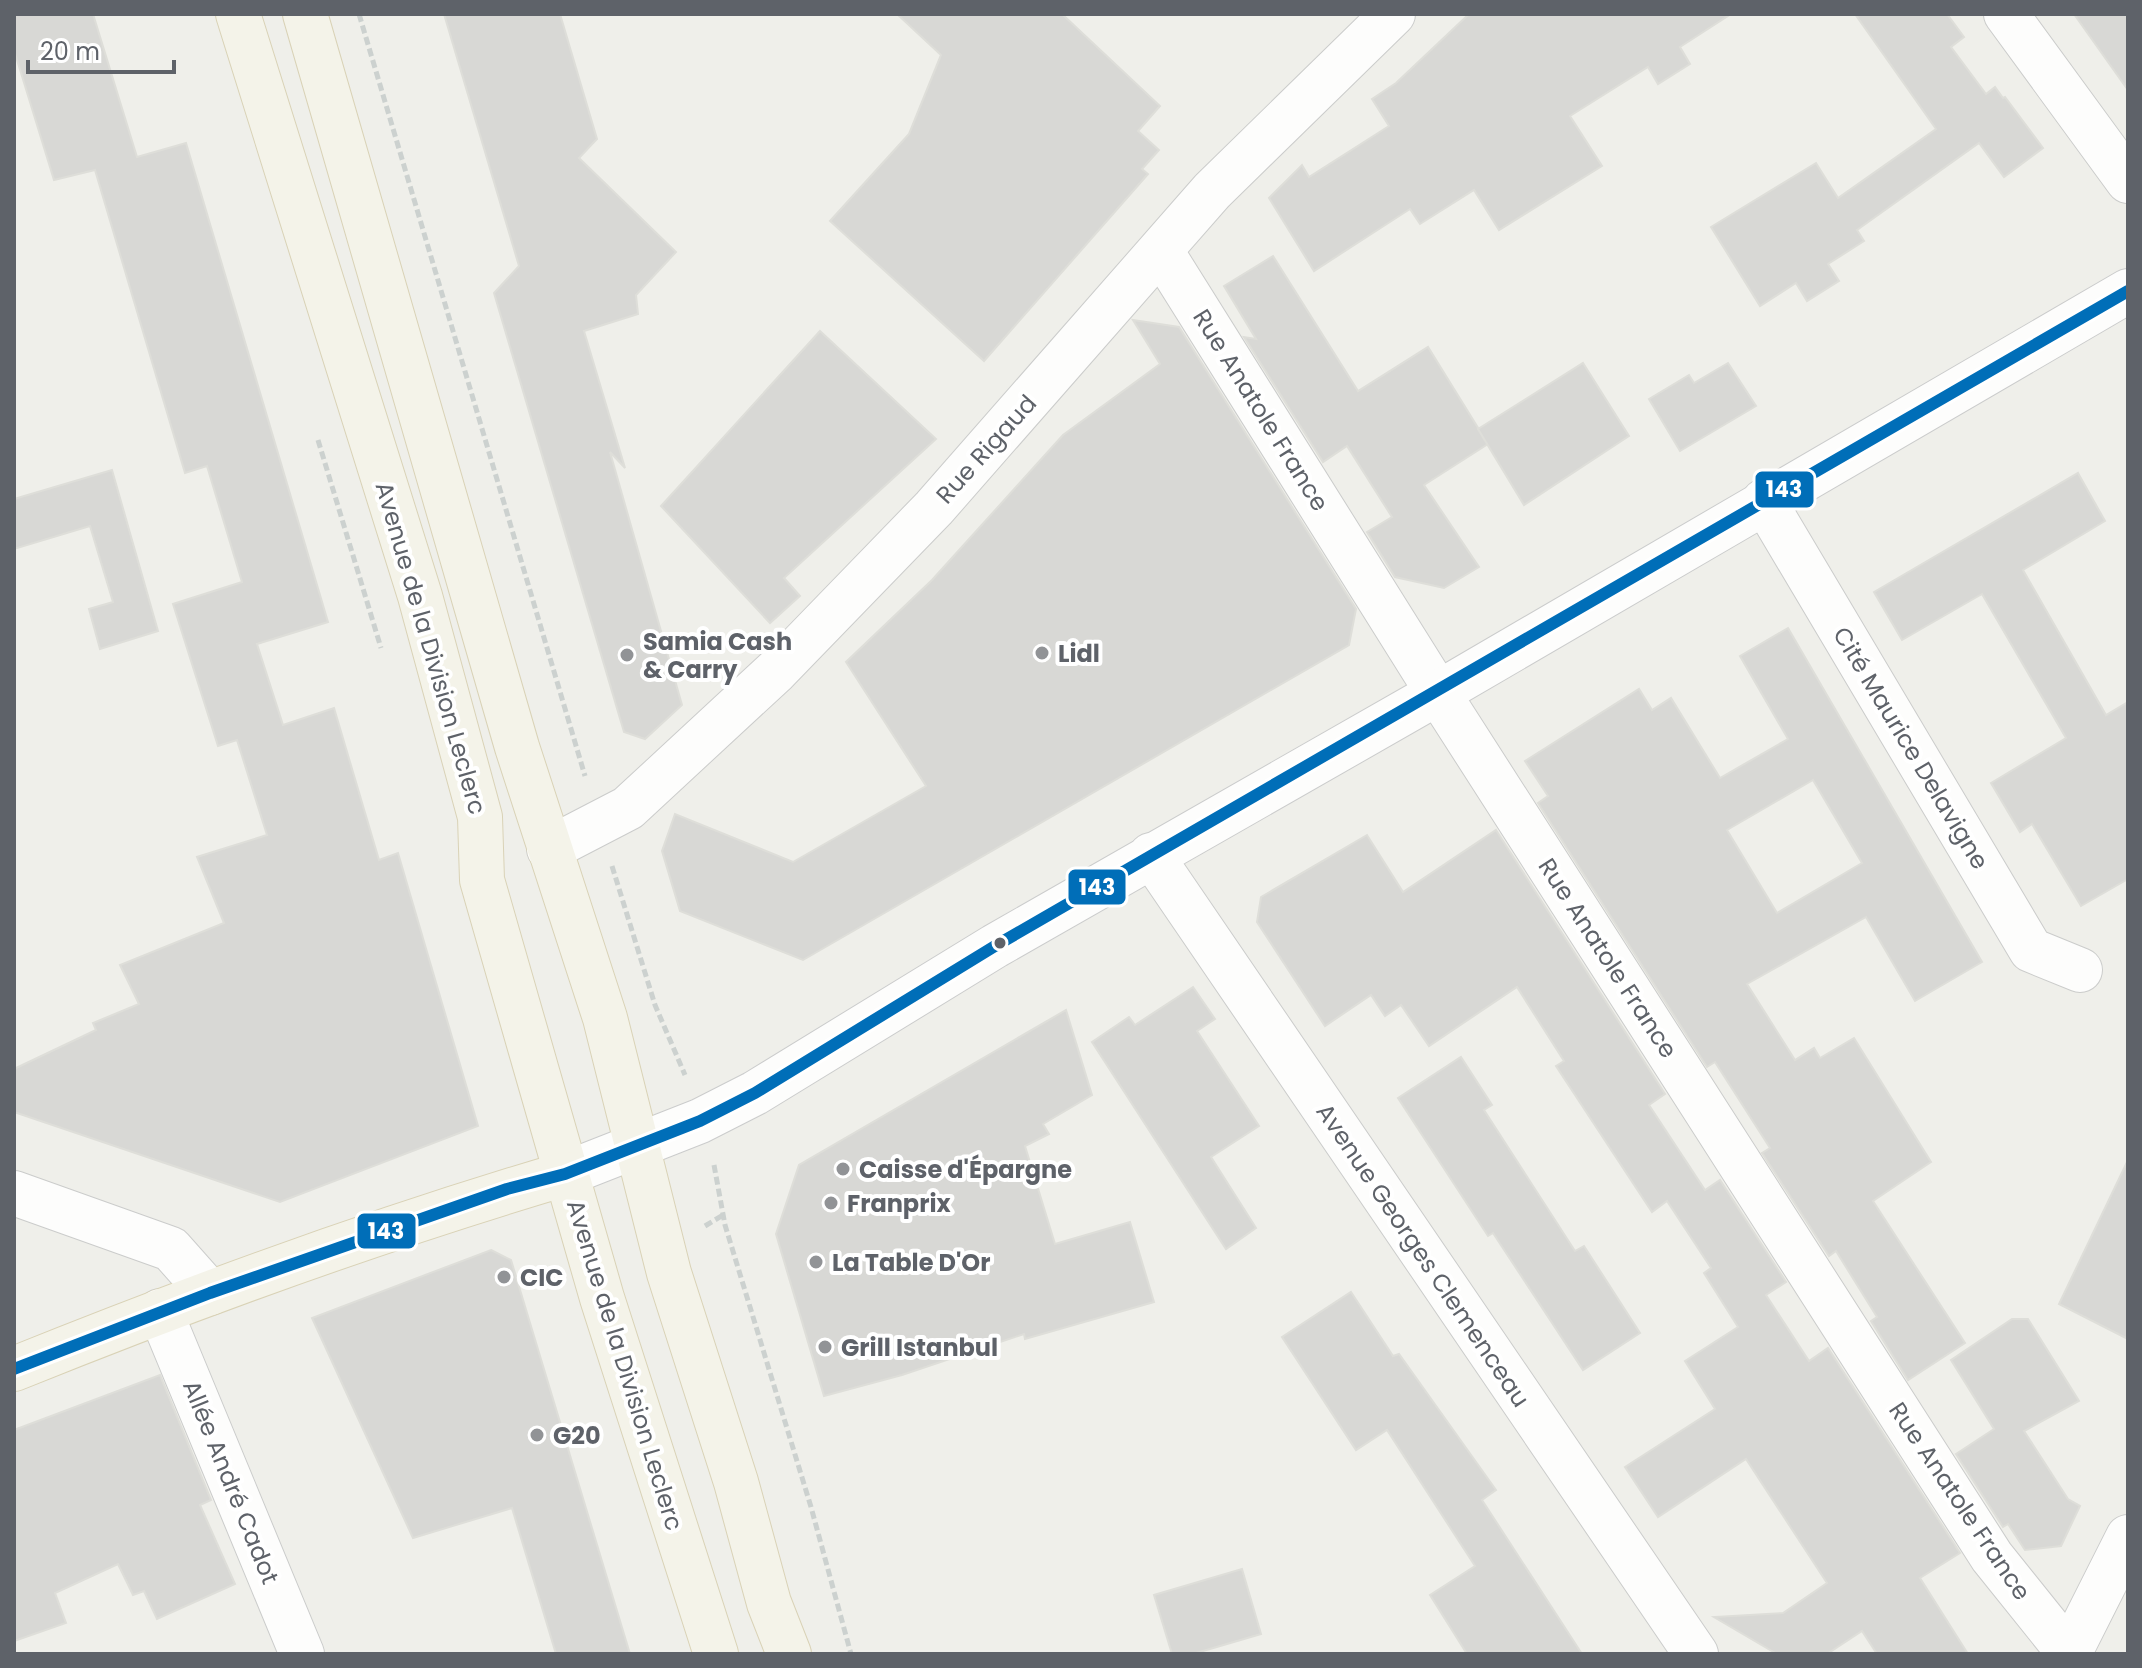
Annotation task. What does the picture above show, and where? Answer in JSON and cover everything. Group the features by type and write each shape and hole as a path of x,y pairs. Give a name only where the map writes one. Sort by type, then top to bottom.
{"main road":[{"name":"Avenue de la Division Leclerc","path":"238,14 420,596 480,817 482,880 565,1174 716,1654"},
{"path":"305,14 549,849 605,1018 669,1273 736,1482 769,1603 789,1654"},
{"path":"14,1369 210,1293 507,1189 565,1174"}],"street":[{"name":"Rue Rigaud","path":"549,849 628,808 787,660 934,508 1212,191 1393,14"},
{"path":"2006,14 2128,181"},
{"name":"Rue Anatole France","path":"1161,251 1438,693 1992,1557 2069,1654"},
{"path":"565,1174 700,1121 755,1093 1151,855 1438,693 2128,291"},
{"name":"Cité Maurice Delavigne","path":"1764,501 2031,950 2080,970"},
{"name":"Avenue Georges Clemenceau","path":"1151,855 1696,1654"},
{"path":"14,1193 171,1249 210,1293"},
{"name":"Allée André Cadot","path":"160,1311 302,1654"},
{"path":"2069,1654 2128,1537"}],"path":[{"path":"359,14 599,825 655,1005 682,1064"},
{"path":"313,424 383,652"},
{"path":"716,1171 725,1225 811,1507 851,1654"}],"building":[{"path":"14,14 93,14 137,157 186,143 328,622 257,644 283,725 334,708 379,860 398,853 478,1126 280,1202 14,1112 14,1069 96,1030 93,1023 139,1004 120,965 224,923 197,857 267,835 237,740 218,746 173,604 242,582 207,466 185,473 95,170 54,180 14,50"},
{"path":"444,14 560,14 597,139 579,158 676,252 636,295 638,314 584,331 625,468 610,452 682,705 645,739 624,732 494,293 519,266"},
{"path":"897,14 1062,14 1160,106 1138,131 1159,150 1142,169 1148,174 984,361 830,221 909,134 941,55"},
{"path":"1469,14 1731,14 1680,47 1690,64 1658,84 1648,67 1570,116 1602,166 1499,230 1474,190 1420,224 1410,209 1314,271 1269,198 1302,165 1309,177 1389,126 1372,99 1396,83"},
{"path":"1855,14 1947,14 1964,37 1951,47 1986,94 1995,87 2005,97 2043,148 2004,177 1979,143 1857,230 1864,241 1828,264 1839,281 1807,301 1796,283 1760,306 1711,227 1816,163 1838,198 1936,129"},
{"path":"2074,14 2128,14 2128,90"},
{"path":"1273,256 1358,391 1428,347 1488,444 1424,485 1479,567 1444,588 1395,577 1367,532 1392,517 1347,446 1323,462 1244,337 1256,339 1224,286"},
{"path":"1133,320 1179,327 1356,609 1349,645 803,960 680,911 662,851 675,814 793,862 926,786 846,662 932,580 1063,435 1160,364"},
{"path":"820,331 936,439 784,578 800,596 770,623 661,506"},
{"path":"1583,363 1629,436 1524,505 1478,429"},
{"path":"1728,363 1756,406 1680,451 1649,399 1689,375 1694,383"},
{"path":"112,470 158,631 100,649 89,609 113,602 90,526 14,549 14,499"},
{"path":"2078,473 2105,521 2023,570 2106,715 2128,702 2128,879 2081,906 2032,824 2020,832 1991,783 2066,738 1982,594 1902,640 1874,592"},
{"path":"1788,628 1982,962 1915,1001 1866,917 1747,984 1795,1060 1814,1048 1820,1058 1854,1038 1931,1162 1873,1201 1965,1343 1908,1380 1871,1321 1877,1317 1836,1251 1829,1256 1762,1153 1770,1148 1715,1062 1707,1067 1538,803 1548,796 1525,761 1639,689 1652,710 1671,698 1720,778 1788,739 1740,656","holes":["1813,780 1862,863 1777,913 1727,830"]},
{"path":"1496,830 1665,1094 1649,1105 1705,1190 1720,1180 1786,1282 1766,1295 1809,1361 1828,1348 1960,1553 1920,1578 1968,1654 1877,1654 1862,1631 1827,1654 1777,1654 1714,1617 1783,1613 1827,1583 1746,1459 1658,1517 1625,1467 1715,1409 1685,1361 1738,1327 1704,1273 1711,1268 1667,1201 1652,1212 1556,1066 1564,1061 1517,987 1429,1046 1401,1005 1385,1016 1371,995 1325,1026 1257,922 1261,897 1367,835 1403,892"},
{"path":"1193,987 1215,1019 1197,1031 1259,1126 1211,1157 1256,1228 1226,1249 1092,1042 1129,1017 1135,1025"},
{"path":"1066,1010 1092,1095 1043,1124 1049,1134 1025,1146 1055,1244 1130,1222 1154,1302 1025,1339 1024,1334 902,1375 824,1396 776,1234 799,1165"},
{"path":"1461,1057 1492,1105 1484,1110 1575,1251 1584,1246 1640,1333 1583,1370 1493,1233 1488,1236 1398,1098"},
{"path":"2128,1160 2128,1339 2059,1304"},
{"path":"491,1250 511,1260 630,1654 556,1654 512,1508 413,1538 312,1318"},
{"path":"1351,1292 1393,1356 1399,1354 1496,1490 1482,1500 1582,1654 1467,1654 1430,1595 1475,1566 1387,1430 1356,1450 1282,1337"},
{"path":"2012,1319 2028,1319 2079,1401 2024,1431 2068,1499 2080,1506 2061,1546 2025,1550 2008,1524 2003,1527 1956,1454 1994,1429 1951,1360"},
{"path":"160,1375 211,1500 200,1505 235,1584 157,1619 144,1591 133,1595 118,1564 55,1593 66,1623 14,1641 14,1430"},
{"path":"1242,1569 1261,1634 1193,1654 1172,1654 1154,1595"}],"transit line":[{"name":"143","path":"14,1369 210,1293 507,1189 565,1174 700,1121 755,1093 995,946 2128,291"}],"place":[{"name":"Lidl","path":"1042,653"},
{"name":"Samia Cash & Carry","path":"627,655"},
{"name":"Caisse d'Épargne","path":"843,1169"},
{"name":"Franprix","path":"831,1203"},
{"name":"La Table D'Or","path":"816,1262"},
{"name":"CIC","path":"504,1277"},
{"name":"Grill Istanbul","path":"825,1347"},
{"name":"G20","path":"537,1435"}]}
